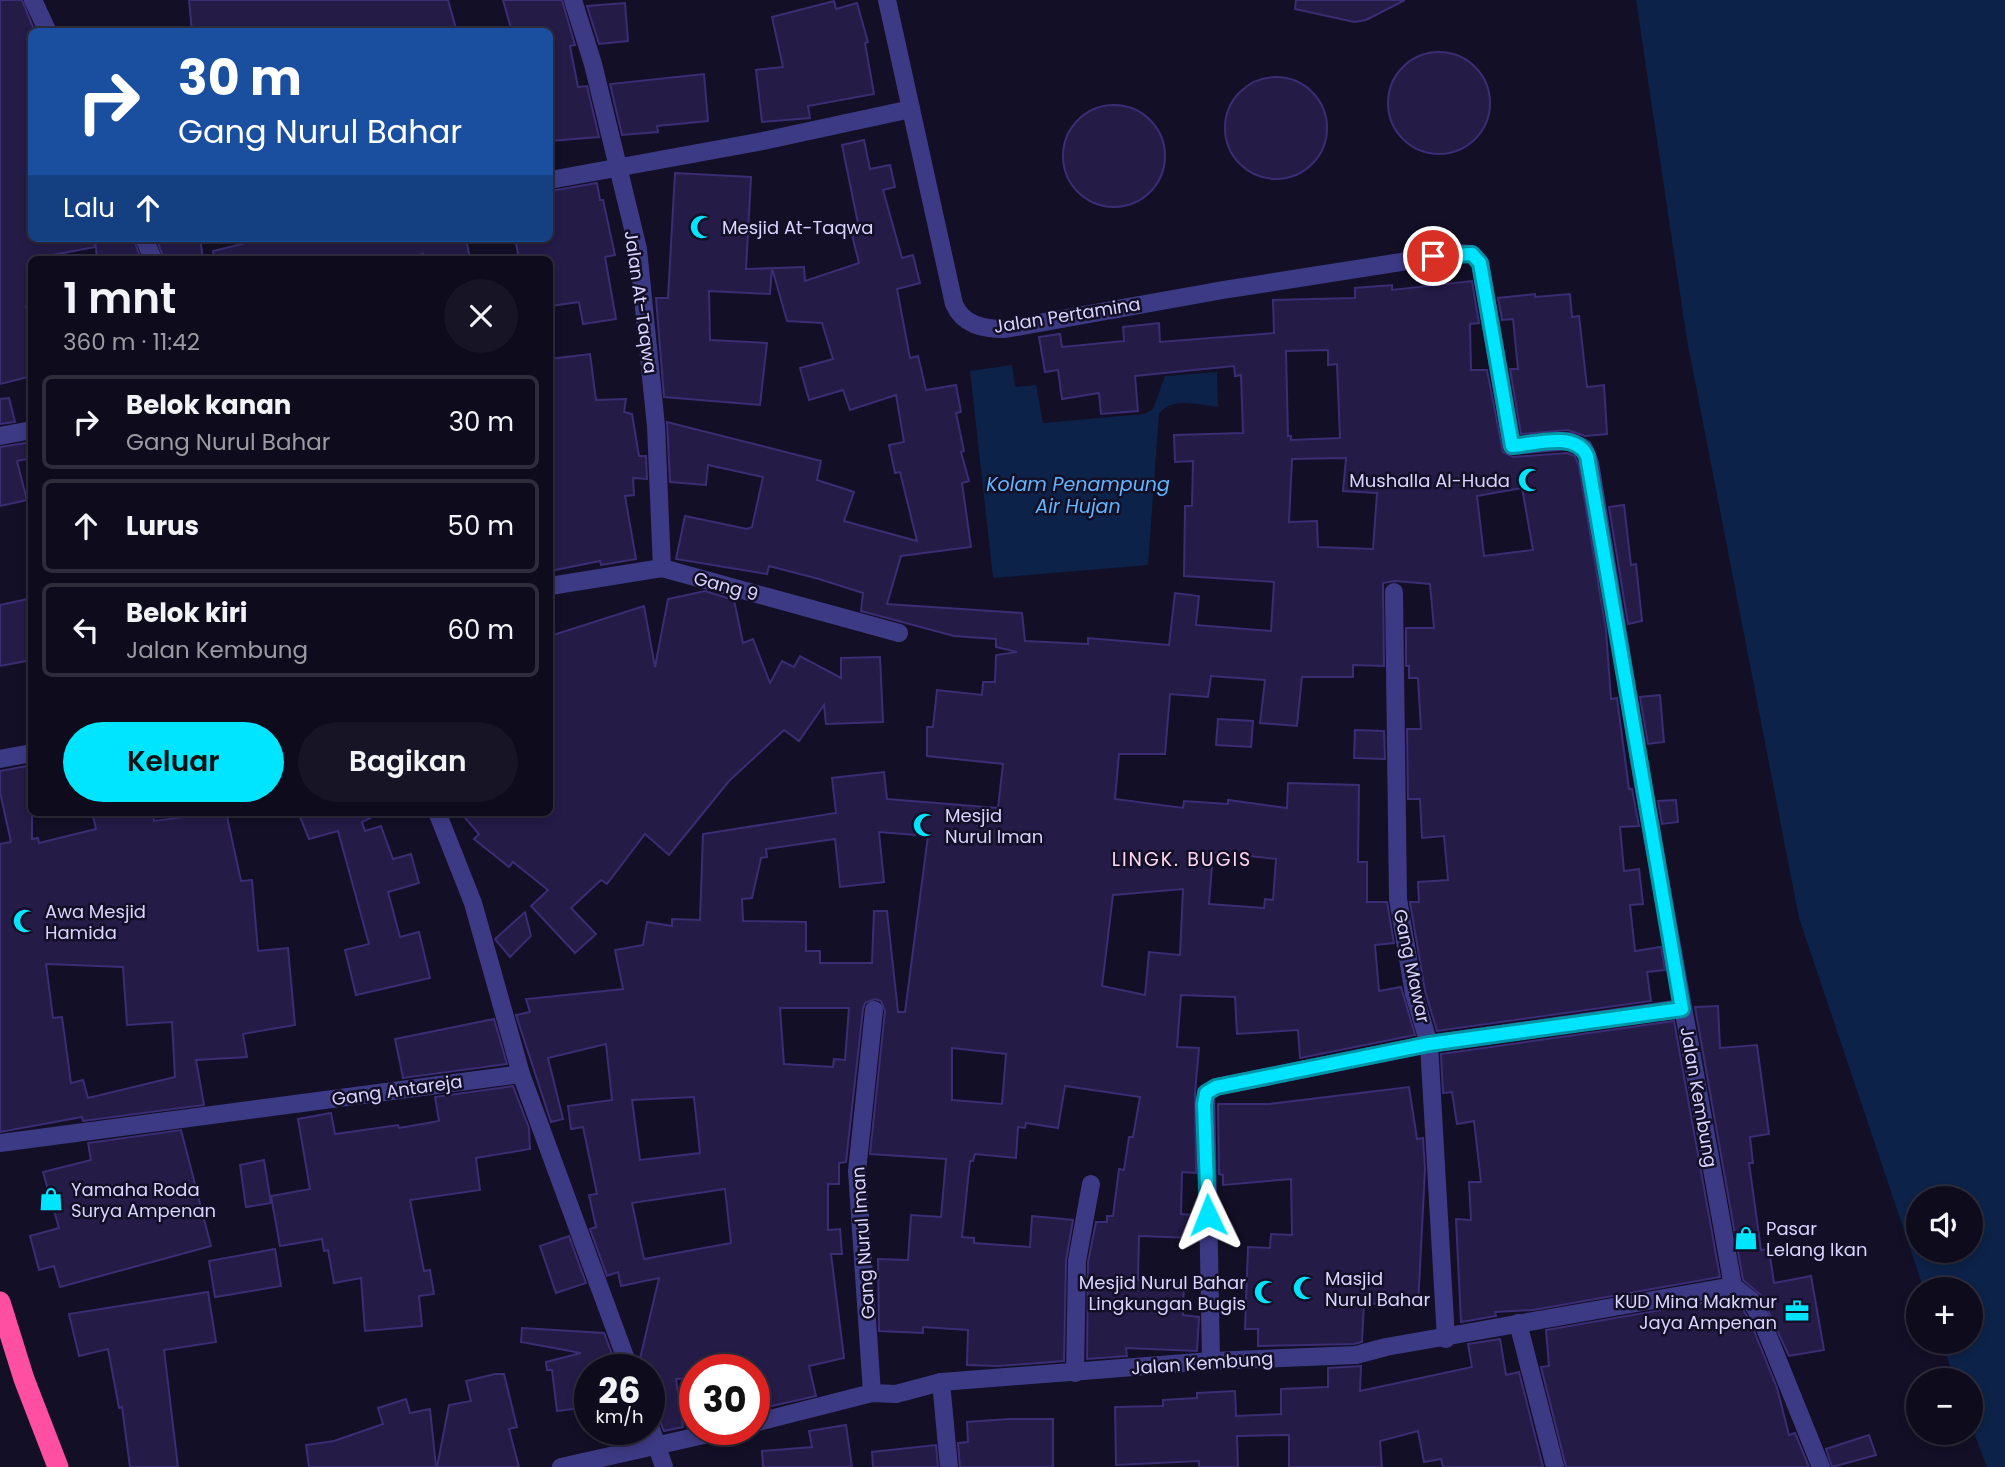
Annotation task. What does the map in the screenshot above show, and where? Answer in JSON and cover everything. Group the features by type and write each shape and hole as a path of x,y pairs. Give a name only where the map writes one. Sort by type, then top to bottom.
{"highway":[{"path":"0,1302 24,1379 58,1467"}],"street":[{"path":"33,0 46,28"},
{"name":"Jalan At-Taqwa","path":"573,0 593,64 638,249 656,426 662,568"},
{"name":"Jalan Pertamina","path":"887,0 954,304 959,315 977,326 1005,328 1458,253 1472,254 1480,263 1484,275"},
{"path":"553,179 763,141 911,109"},
{"name":"Jalan Kembung","path":"770,1419 872,1393 896,1394 941,1382 1210,1361 1356,1355 1386,1347 1446,1339 1518,1323 1733,1286 1682,1009 1590,463 1584,448 1569,441 1512,446 1484,275"},
{"path":"0,436 28,431"},
{"name":"Gang 9","path":"553,586 662,568 900,633"},
{"name":"Gang Mawar","path":"1394,592 1398,899 1414,994 1429,1044 1446,1339"},
{"path":"0,760 28,754"},
{"path":"439,816 473,903 521,1074 624,1354"},
{"path":"1210,1361 1206,1093 1216,1087 1429,1044 1682,1009"},
{"name":"Gang Nurul Iman","path":"872,1393 857,1171 874,1010"},
{"name":"Gang Antareja","path":"0,1143 521,1074"},
{"path":"1075,1373 1077,1261 1091,1184"},
{"path":"1733,1286 1751,1300 1762,1321 1821,1467"},
{"path":"1518,1323 1555,1467"},
{"path":"941,1382 949,1467"},
{"path":"562,1467 679,1442"},
{"path":"658,1447 664,1467"}],"water":[{"path":"1636,0 2005,0 2005,1467 1987,1467 1979,1445 1983,1445 1983,1368 1951,1368 1946,1354 1983,1354 1983,1277 1920,1277 1915,1263 1983,1263 1983,1186 1906,1186 1906,1236 1799,918 1687,340"},
{"name":"Kolam Penampung Air Hujan","path":"1012,365 1015,387 1036,385 1043,423 1144,414 1153,409 1165,376 1217,372 1218,407 1178,403 1164,408 1159,414 1148,565 993,578 970,371"}],"building":[{"path":"0,0 22,0 33,28 28,28 28,242 94,242 95,247 48,256 28,256 28,377 0,384"},
{"path":"189,0 448,0 456,28 192,28"},
{"path":"503,0 562,0 575,45 570,46 578,87 587,86 599,137 553,141 553,28 511,28"},
{"path":"1296,0 1405,0 1366,20 1354,22 1295,9"},
{"path":"834,1 836,9 857,3 868,42 865,43 874,94 808,106 810,118 762,122 756,70 783,67 772,17"},
{"path":"625,3 628,41 599,44 587,6"},
{"path":"1439,52 1459,56 1475,67 1486,83 1490,103 1486,123 1475,139 1459,150 1439,154 1419,150 1403,139 1392,123 1388,103 1392,83 1403,67 1419,56"},
{"path":"704,74 708,121 657,126 658,132 622,135 610,84"},
{"path":"1276,77 1296,81 1312,92 1323,108 1327,128 1323,148 1312,164 1296,175 1276,179 1256,175 1240,164 1229,148 1225,128 1229,108 1240,92 1256,81"},
{"path":"1114,105 1134,109 1150,120 1161,136 1165,156 1161,176 1150,192 1134,203 1114,207 1094,203 1078,192 1067,176 1063,156 1067,136 1078,120 1094,109"},
{"path":"864,140 870,169 890,165 895,187 883,190 902,258 913,255 920,283 897,289 910,358 918,356 926,390 956,385 961,412 956,413 964,451 961,452 969,481 962,483 971,547 901,556 887,604 1022,613 1025,641 1088,644 1088,638 1169,645 1175,593 1199,596 1196,625 1271,631 1274,582 1184,576 1185,506 1192,506 1193,461 1175,462 1174,435 1243,433 1241,375 1235,376 1234,366 1135,376 1138,411 1101,414 1099,393 1062,399 1058,370 1045,372 1039,337 1060,334 1062,347 1124,341 1123,327 1159,323 1160,342 1274,333 1273,300 1355,298 1355,288 1392,285 1392,290 1472,281 1479,323 1470,324 1471,370 1487,370 1503,452 1513,457 1567,453 1575,456 1579,466 1606,630 1611,699 1617,698 1629,789 1632,789 1639,826 1620,827 1624,871 1639,869 1643,904 1630,905 1635,951 1661,947 1665,970 1647,972 1651,1001 1437,1031 1425,991 1410,902 1419,902 1418,882 1448,880 1444,836 1422,838 1420,799 1408,799 1407,729 1421,729 1418,678 1409,678 1409,666 1406,666 1406,628 1434,628 1430,584 1395,581 1383,583 1384,666 1353,665 1353,677 1302,677 1297,726 1260,723 1265,680 1211,676 1208,697 1170,694 1165,754 1119,754 1115,799 1183,808 1184,801 1228,804 1228,800 1287,808 1288,783 1359,785 1358,862 1367,862 1367,902 1387,902 1394,943 1375,945 1379,991 1401,987 1415,1035 1300,1058 1298,1030 1237,1034 1235,997 1181,995 1177,1047 1199,1048 1195,1093 1196,1173 1182,1172 1181,1214 1194,1215 1193,1238 1139,1236 1138,1280 1184,1282 1183,1315 1199,1317 1197,1351 1126,1348 1127,1356 1087,1359 1088,1262 1096,1222 1107,1222 1107,1216 1113,1216 1119,1169 1124,1170 1129,1137 1133,1137 1140,1097 1065,1086 1058,1128 1026,1123 1025,1128 1018,1127 1016,1158 975,1154 973,1161 970,1161 962,1237 974,1238 974,1243 1030,1247 1032,1216 1073,1220 1066,1261 1064,1361 998,1366 967,1365 968,1330 923,1327 923,1333 879,1331 878,1259 908,1260 911,1215 941,1217 946,1159 870,1154 885,1011 881,1001 875,999 865,1003 863,1009 846,1162 839,1163 839,1184 828,1184 828,1230 840,1229 842,1254 831,1254 844,1358 809,1366 816,1396 770,1406 770,1354 679,1354 679,1379 676,1379 679,1428 665,1431 665,1354 641,1354 659,1278 621,1286 618,1272 607,1276 590,1229 596,1227 589,1195 597,1194 583,1127 571,1129 568,1106 612,1100 606,1044 548,1058 563,1119 551,1122 516,1015 530,1012 526,999 623,989 615,950 643,945 647,922 672,926 672,919 700,920 703,834 836,813 832,778 884,772 887,799 998,808 1003,764 927,756 927,727 933,727 937,690 982,695 983,682 995,682 996,655 1017,652 996,647 996,639 954,636 861,611 863,593 819,579 769,566 767,574 676,559 685,516 747,529 752,527 763,477 708,465 706,485 670,482 667,422 821,461 817,480 854,492 844,521 917,541 900,472 895,473 889,445 904,442 896,395 850,410 843,390 809,400 800,368 833,359 822,323 787,321 772,268 804,267 805,281 859,263 852,235 860,233 842,145","holes":["1328,350 1328,365 1337,364 1340,438 1291,440 1291,436 1288,436 1286,351","1346,458 1343,491 1377,493 1373,549 1318,547 1317,521 1289,522 1292,459","1522,488 1533,550 1484,556 1477,496","879,832 928,836 905,1012 898,1012 887,911 874,911 872,963 820,963 820,951 806,951 806,922 743,921 742,899 752,898 761,858 767,857 766,849 835,839 840,887 884,882","1213,852 1276,859 1273,900 1265,899 1264,908 1209,904","1183,889 1180,955 1149,952 1145,995 1102,986 1113,895","780,1008 849,1008 845,1060 834,1059 833,1067 784,1064","952,1048 1006,1054 1002,1104 952,1100","694,1097 700,1153 640,1160 632,1100","725,1189 731,1243 644,1259 632,1203"]},
{"path":"675,173 751,177 746,269 772,268 770,294 709,291 710,340 767,343 760,405 664,397 656,298 668,298"},
{"path":"597,183 615,255 605,257 616,319 583,324 579,302 553,306 553,256 518,256 516,242 553,242 553,190"},
{"path":"95,242 135,242 140,256 97,256"},
{"path":"158,242 201,242 203,256 163,256"},
{"path":"250,242 467,242 469,256 214,256 213,251"},
{"path":"1535,294 1535,297 1570,294 1572,317 1579,316 1587,387 1604,385 1607,434 1585,436 1568,430 1521,434 1510,369 1518,369 1513,319 1502,320 1498,298"},
{"path":"590,354 596,400 626,399 624,412 632,414 639,456 646,456 647,479 633,478 634,495 625,496 636,559 601,565 600,561 553,570 553,359"},
{"path":"9,398 15,422 0,424 0,399"},
{"path":"28,443 28,459 17,461 27,500 0,506 0,447"},
{"path":"1624,505 1631,565 1636,564 1642,621 1628,624 1609,507"},
{"path":"705,591 734,600 743,643 753,639 770,683 782,661 794,667 800,656 841,678 841,658 880,657 883,722 826,724 824,705 799,741 784,730 729,781 669,855 645,834 607,884 601,880 571,908 596,934 575,953 531,906 548,890 513,862 509,867 474,839 479,834 463,816 553,816 553,635 644,606 655,667 668,599"},
{"path":"28,599 28,661 0,666 0,605"},
{"path":"1660,695 1664,742 1648,744 1640,697"},
{"path":"1218,719 1253,721 1251,747 1216,745"},
{"path":"1355,730 1384,731 1385,759 1354,758"},
{"path":"28,766 28,816 32,816 32,839 38,838 39,843 96,829 93,816 153,816 154,821 194,816 227,816 241,881 252,880 258,951 288,948 295,1025 243,1034 247,1057 196,1060 204,1105 83,1121 82,1117 0,1132 0,844 11,842 0,792 0,771","holes":["46,964 123,967 127,1025 172,1022 175,1077 88,1098 83,1080 71,1083 62,1017 53,1018"]},
{"path":"1676,800 1678,822 1662,824 1658,801"},
{"path":"300,816 375,816 362,822 365,831 381,826 393,859 411,854 419,883 388,892 400,937 419,932 430,978 356,995 345,950 369,944 338,831 309,839"},
{"path":"525,912 531,936 510,957 495,939"},
{"path":"1718,1006 1720,1048 1757,1045 1769,1134 1750,1137 1753,1163 1749,1163 1761,1250 1769,1249 1774,1283 1811,1276 1824,1350 1789,1356 1761,1295 1743,1280 1695,1007"},
{"path":"494,1019 507,1064 403,1078 395,1039"},
{"path":"1674,1021 1720,1277 1533,1310 1495,1312 1496,1316 1461,1322 1456,1219 1471,1220 1469,1182 1481,1182 1474,1121 1457,1124 1452,1092 1443,1093 1441,1054"},
{"path":"513,1086 529,1128 530,1149 476,1158 480,1190 410,1200 424,1271 430,1270 434,1294 419,1296 422,1326 365,1331 361,1278 334,1283 328,1250 324,1251 322,1239 280,1246 271,1196 310,1189 298,1119 331,1113 335,1134 398,1125 399,1128 439,1121 435,1097"},
{"path":"1409,1087 1417,1139 1423,1138 1425,1169 1418,1306 1364,1303 1362,1342 1354,1344 1258,1346 1258,1329 1245,1329 1248,1247 1270,1248 1271,1234 1292,1235 1291,1179 1223,1185 1223,1175 1219,1174 1218,1104 1269,1104"},
{"path":"181,1130 211,1246 60,1287 54,1266 39,1270 30,1236 59,1228 43,1172 91,1160 88,1143"},
{"path":"264,1160 271,1203 246,1207 240,1165"},
{"path":"569,1236 586,1283 556,1293 540,1246"},
{"path":"275,1249 281,1286 215,1297 209,1261"},
{"path":"208,1292 216,1342 164,1350 178,1467 130,1467 122,1407 119,1408 108,1349 79,1356 69,1314"},
{"path":"1730,1298 1742,1307 1752,1326 1777,1388 1789,1435 1795,1433 1809,1467 1566,1467 1541,1367 1549,1366 1546,1330"},
{"path":"522,1328 604,1333 612,1354 577,1354 581,1353 521,1342"},
{"path":"1500,1339 1506,1375 1519,1372 1543,1467 1443,1467 1441,1459 1424,1462 1418,1431 1380,1441 1382,1467 1289,1467 1289,1435 1237,1436 1238,1467 1199,1467 1199,1461 1116,1465 1115,1407 1163,1406 1163,1400 1197,1398 1197,1393 1235,1391 1236,1416 1281,1414 1281,1389 1328,1387 1328,1368 1361,1366 1360,1391 1472,1367 1468,1344"},
{"path":"574,1355 574,1409 557,1411 552,1370 547,1370 546,1362"},
{"path":"504,1374 517,1427 509,1429 519,1467 437,1467 449,1405 471,1401 466,1381"},
{"path":"406,1399 410,1413 430,1409 436,1467 309,1467 306,1445 334,1441 383,1424 378,1408"},
{"path":"1053,1419 1053,1467 960,1467 958,1443 968,1442 967,1422"},
{"path":"846,1425 852,1467 763,1467 762,1451 812,1447 809,1431"},
{"path":"1869,1435 1876,1455 1832,1467 1826,1449"},
{"path":"936,1445 938,1467 873,1467 872,1452"}],"place":[{"name":"Mesjid At-Taqwa","path":"702,227"},
{"name":"Mushalla Al-Huda","path":"1530,480"},
{"name":"Mesjid Nurul Iman","path":"925,825"},
{"name":"Awa Mesjid Hamida","path":"25,921"},
{"name":"Yamaha Roda Surya Ampenan","path":"51,1199"},
{"name":"Pasar Lelang Ikan","path":"1746,1238"},
{"name":"Masjid Nurul Bahar","path":"1305,1288"},
{"name":"Mesjid Nurul Bahar Lingkungan Bugis","path":"1266,1292"},
{"name":"KUD Mina Makmur Jaya Ampenan","path":"1797,1311"}],"district":[{"name":"LINGK. BUGIS","path":"1182,859"}],"route":[{"path":"1208,1215 1204,1104 1206,1093 1216,1087 1429,1044 1682,1009 1590,463 1584,448 1569,441 1512,446 1480,263 1472,254 1433,256"}]}
